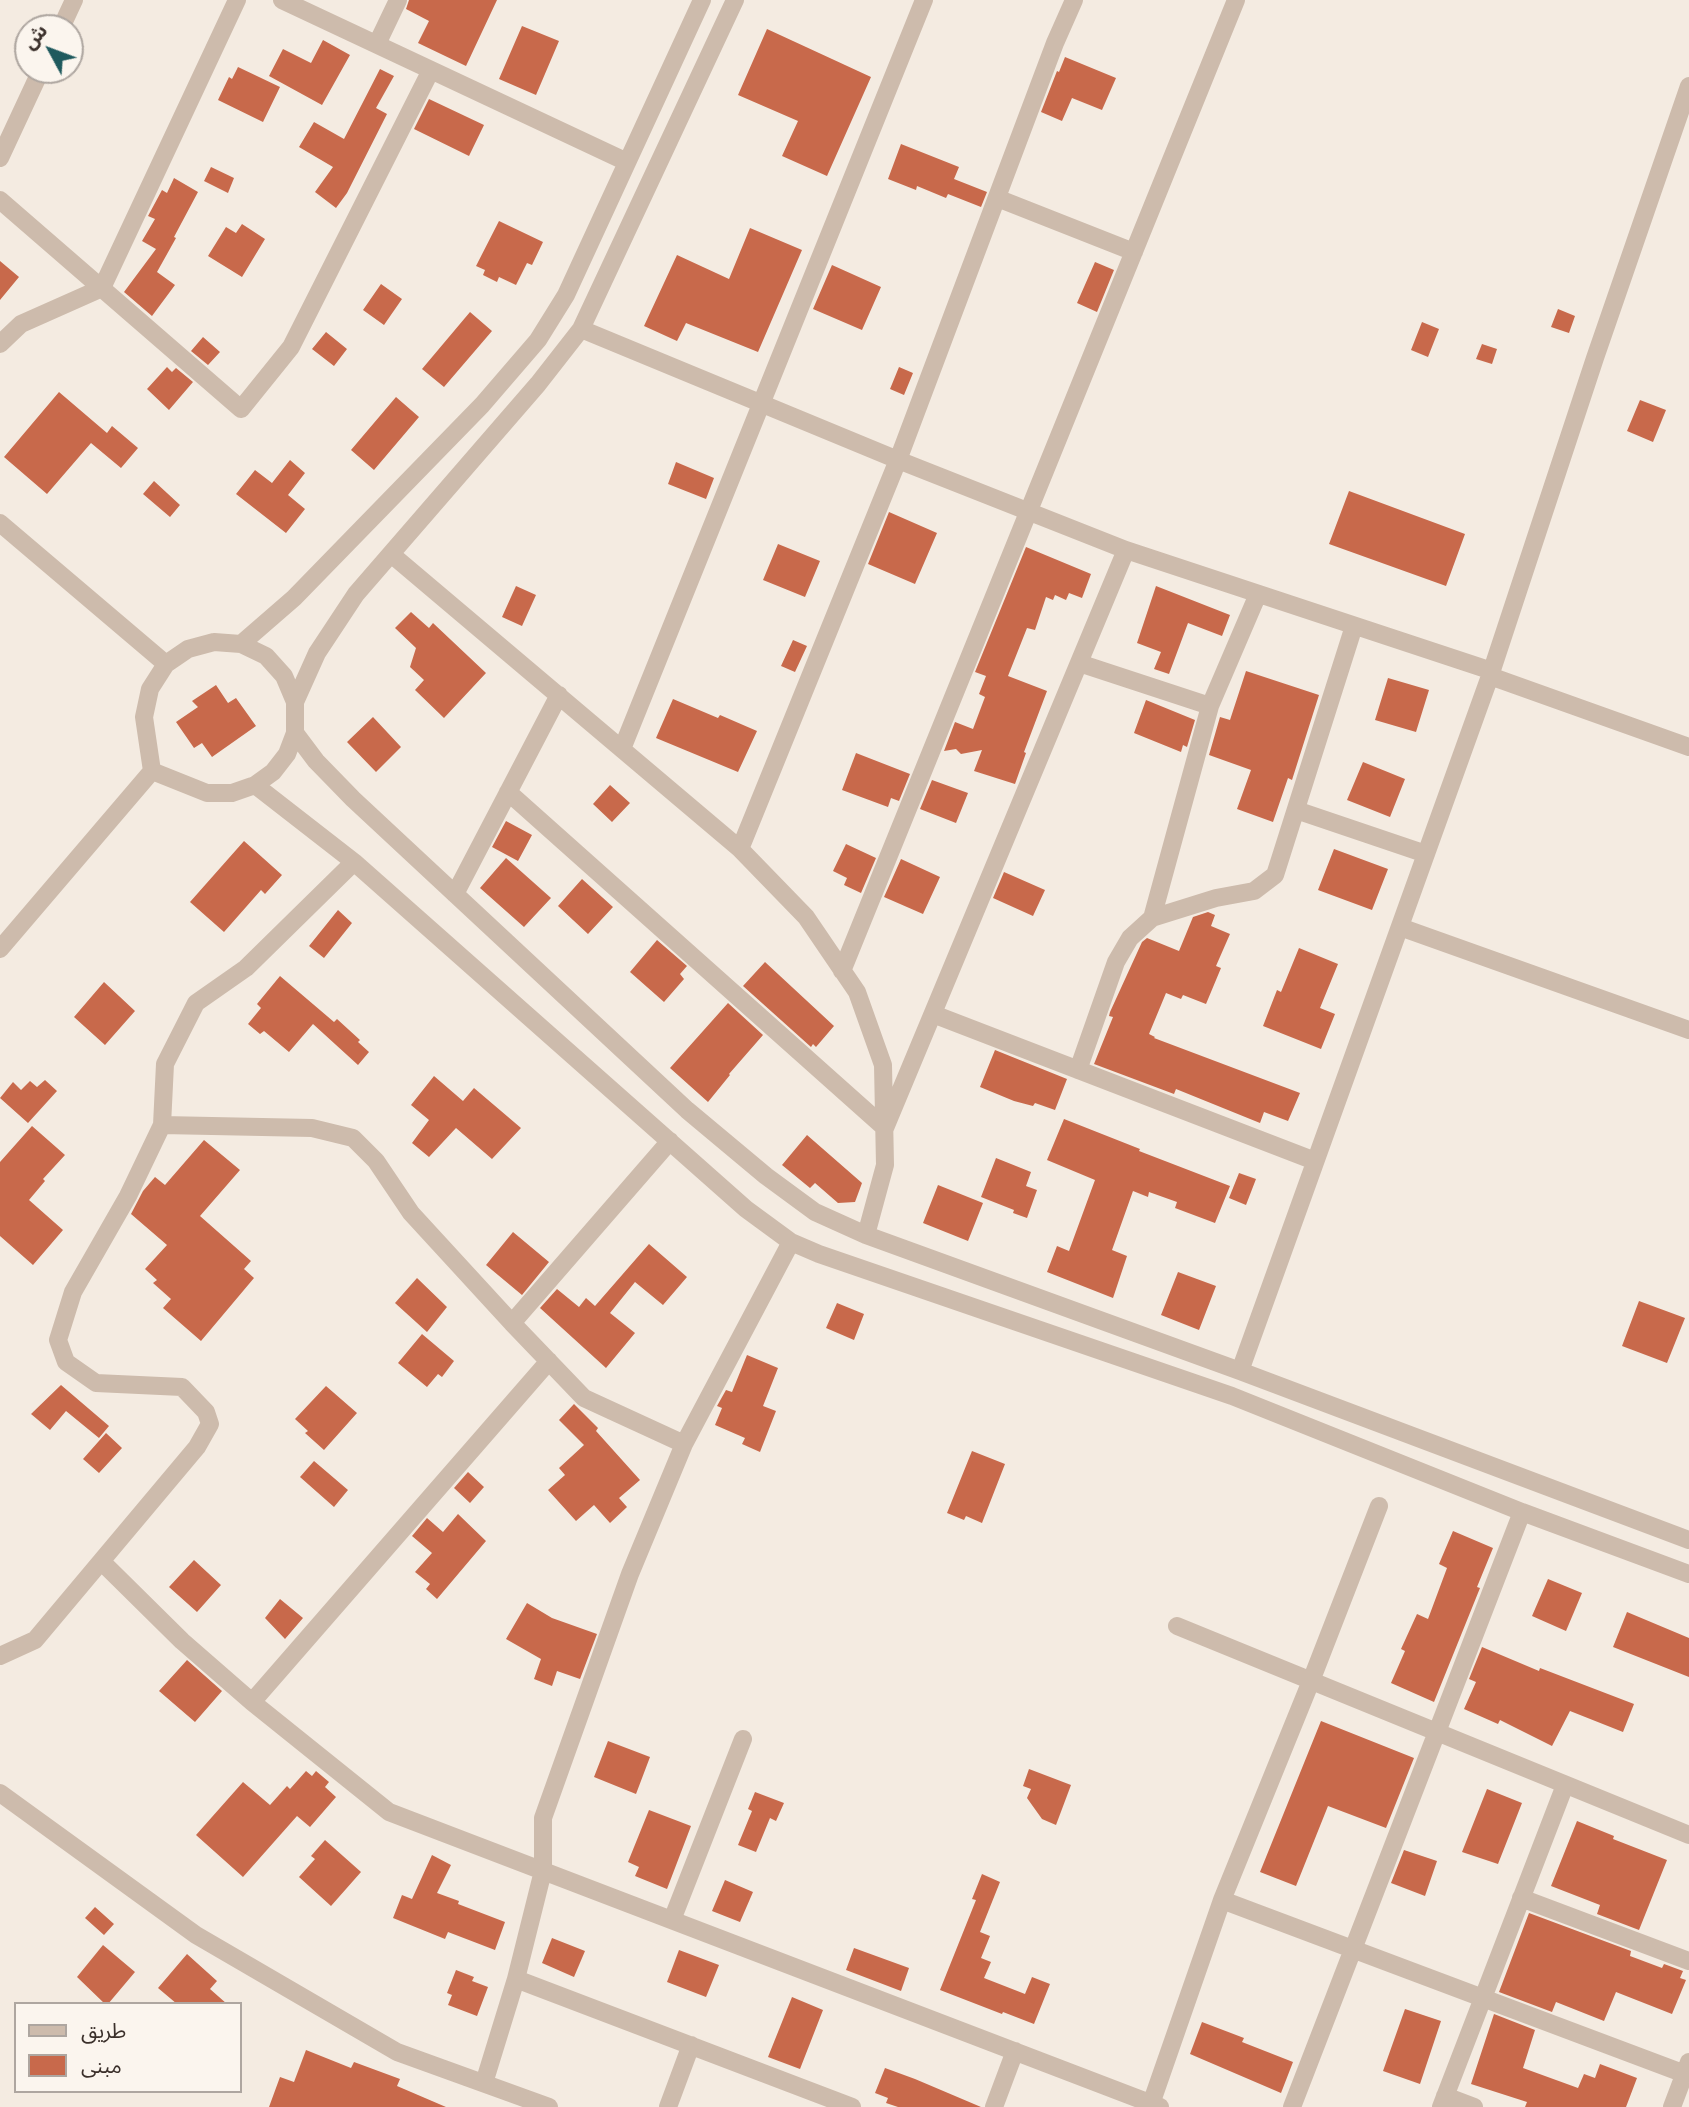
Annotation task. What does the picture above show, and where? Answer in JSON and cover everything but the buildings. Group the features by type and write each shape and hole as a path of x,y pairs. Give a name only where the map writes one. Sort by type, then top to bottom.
{"street":[{"path":"0,344 21,324 102,288 236,0"},
{"path":"282,0 628,162"},
{"path":"377,44 398,0"},
{"path":"241,644 295,598 482,405 538,340 566,295 702,0"},
{"path":"295,702 317,653 356,594 538,384 581,329 735,0"},
{"path":"622,749 925,0"},
{"path":"740,849 898,460 1055,43 1074,0"},
{"path":"842,971 1236,0"},
{"path":"0,200 241,409 291,347 431,70"},
{"path":"0,158 34,84"},
{"path":"1240,1371 1491,673 1595,358 1689,86"},
{"path":"997,198 1134,252"},
{"path":"581,329 898,460 1126,550 1491,673 1689,747"},
{"path":"0,523 166,664"},
{"path":"885,1128 1126,550"},
{"path":"391,554 740,849 806,917 857,992 883,1065 885,1165 866,1236"},
{"path":"1152,918 1210,706 1258,594"},
{"path":"1078,1070 1116,962 1130,939 1152,918 1216,898 1254,891 1275,875 1354,626"},
{"path":"0,949 152,771 144,717 150,689 166,664 188,649 214,642 241,644 266,656 284,676 295,702 295,733 287,754 273,772 255,785 232,793 207,793 152,771"},
{"path":"1079,663 1210,706"},
{"path":"455,894 559,695"},
{"path":"295,733 316,761 353,799 687,1110 766,1176 815,1212 866,1236 1240,1371 1689,1540"},
{"path":"255,785 354,862 746,1209 791,1242 832,1259 1232,1396 1522,1512 1689,1574"},
{"path":"508,792 885,1128"},
{"path":"1296,810 1426,854"},
{"path":"0,1656 36,1640 197,1447 210,1424 206,1412 182,1387 96,1383 66,1362 58,1340 73,1292 128,1196 162,1125 165,1064 196,1003 246,968 354,862"},
{"path":"1400,927 1689,1030"},
{"path":"933,1014 1315,1161"},
{"path":"162,1125 312,1128 353,1138 376,1161 411,1213 584,1398 684,1444"},
{"path":"512,1323 670,1141"},
{"path":"484,2084 516,1979 544,1871 543,1818 630,1574 684,1444 791,1242"},
{"path":"252,1702 549,1361"},
{"path":"102,1562 182,1641 252,1702 389,1812 1156,2105 1222,1900 1311,1681 1378,1506"},
{"path":"1293,2107 1522,1512"},
{"path":"1177,1626 1689,1835"},
{"path":"672,1920 743,1739"},
{"path":"1474,2107 1443,2102 1565,1785"},
{"path":"0,1793 196,1935 397,2052 549,2107"},
{"path":"1521,1898 1689,1961"},
{"path":"1222,1900 1483,1998 1687,2068 1672,2107"},
{"path":"516,1979 852,2107"},
{"path":"668,2107 691,2045"},
{"path":"994,2107 1015,2051"}]}
